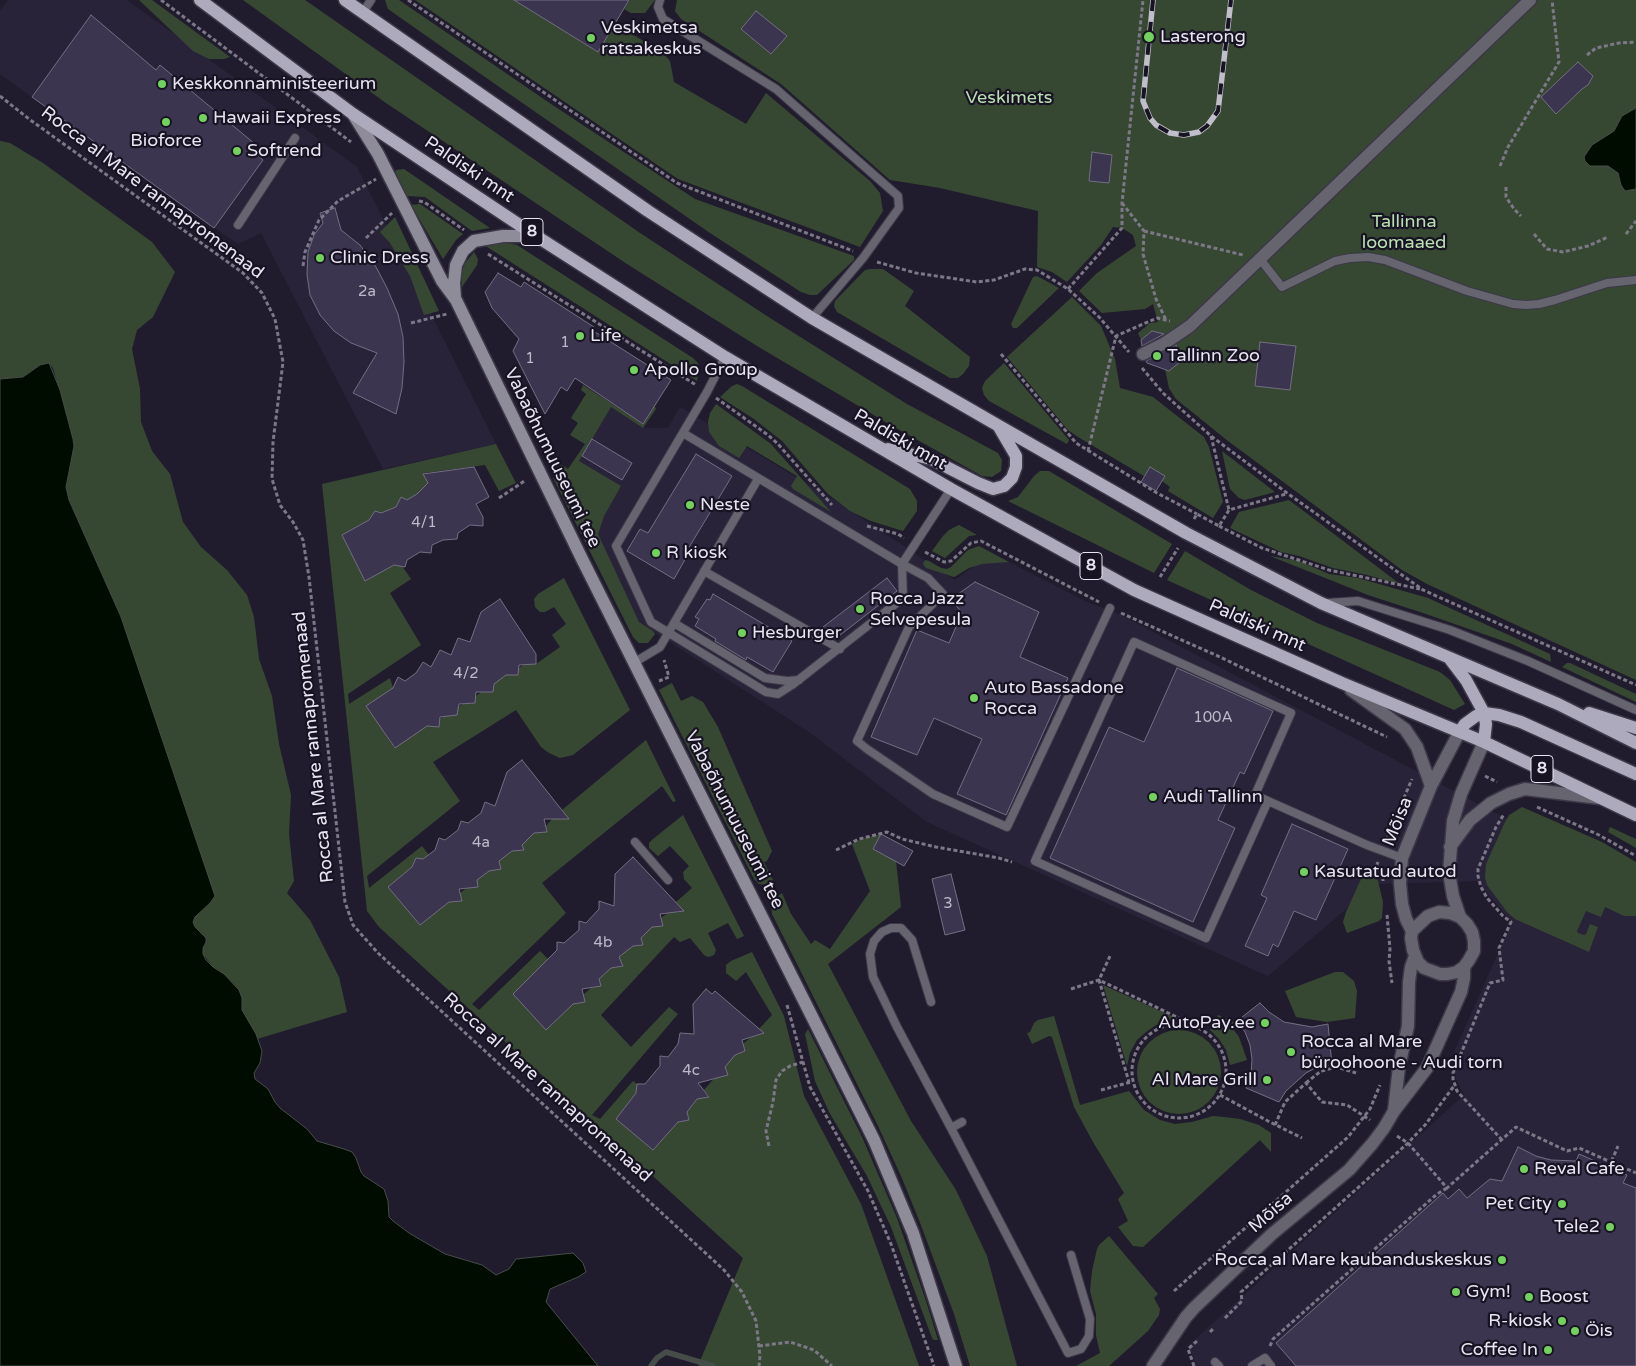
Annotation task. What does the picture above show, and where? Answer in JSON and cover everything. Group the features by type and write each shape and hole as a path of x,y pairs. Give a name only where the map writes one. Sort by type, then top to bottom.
{"main road":[{"name":"Paldiski mnt","path":"200,0 353,114 536,236 725,357 875,446 1134,590 1342,683 1460,731 1636,815"},
{"path":"345,0 648,211 812,318 999,426 1170,524 1321,603 1558,704 1636,743"},
{"path":"875,446 941,462 978,483 994,489 1004,486 1012,478 1016,467 1016,456 999,426"},
{"path":"1449,657 1466,680 1484,713 1486,724 1484,742"},
{"path":"1558,704 1636,728"},
{"path":"1460,731 1465,724 1476,716 1484,713 1499,715 1521,722 1636,774"}],"street":[{"path":"1139,360 1190,326 1530,0"},
{"path":"353,114 378,154 400,206 442,281 450,303"},
{"path":"450,303 456,265 463,251 474,241 502,236 536,236"},
{"name":"Vabaõhumuuseumi tee","path":"450,303 635,662 874,1140 913,1233 956,1366"},
{"path":"1342,683 1405,729 1418,747 1431,786"},
{"name":"Mõisa","path":"1412,931 1402,904 1400,883 1402,858 1431,786 1460,731"},
{"path":"1460,917 1453,896 1449,873 1453,821 1484,742"},
{"path":"1450,847 1470,820 1490,803 1508,794 1525,789 1599,798"},
{"path":"1439,912 1450,913 1460,917 1468,924 1472,932 1474,951 1470,960 1456,972 1440,974 1424,968 1414,956 1411,938 1412,931 1428,916 1439,912"},
{"name":"Mõisa","path":"1394,1111 1408,1026 1410,967 1414,956"},
{"name":"Mõisa","path":"1154,1366 1194,1308 1272,1234 1349,1170 1384,1128 1394,1111 1427,1068 1461,992 1464,967"}],"lane":[{"path":"363,12 371,0"},
{"path":"660,0 658,7 663,19 776,89 898,196 899,208 863,258 812,318"},
{"path":"238,225 295,138"},
{"path":"1260,259 1282,287 1335,261 1368,257 1385,260 1467,290 1513,304 1526,305 1555,300 1607,283 1636,280"},
{"path":"725,357 707,392 616,546 651,622 766,692 778,694 800,680 903,598 902,564 951,489"},
{"path":"683,433 928,578 943,594 909,627 857,740 932,794 1007,828 1110,608"},
{"path":"635,662 655,651 669,633 758,479"},
{"path":"704,571 840,649"},
{"path":"1321,603 1358,601 1450,630 1536,664 1636,710"},
{"path":"674,623 765,678 787,681 800,680"},
{"path":"1268,801 1206,938 1035,861 1134,642 1291,713 1255,795 1381,851 1402,858"},
{"path":"635,842 668,880"},
{"path":"931,1002 912,940 901,928 891,928 882,932 874,941 870,954 873,977 897,1027 1068,1354 1081,1349 1089,1336 1090,1319 1071,1255"},
{"path":"951,1128 962,1122"},
{"path":"1252,1366 1265,1358 1272,1366"}],"path":[{"path":"161,0 340,132 353,144"},
{"path":"408,0 677,183 853,252 863,258 916,273 977,282 994,280 1025,269 1037,270 1068,289 1099,316 1139,360 1163,393 1211,436 1287,493 1424,590 1636,685"},
{"path":"1068,289 1122,228 1122,203 1142,0"},
{"path":"1500,166 1508,147 1559,62 1552,0"},
{"path":"1587,55 1596,48 1619,43 1636,42"},
{"name":"Rocca al Mare rannapromenaad","path":"0,96 29,119 243,273 262,293 275,320 283,362 273,442 272,479 280,505 293,522 303,540 309,577 345,902 353,924 378,953 724,1270 742,1292 756,1321 759,1346 758,1366"},
{"path":"303,266 304,252 318,220 338,202 380,176"},
{"path":"1506,188 1506,197 1521,216"},
{"path":"366,238 400,206 417,201 424,202 466,232 480,249 707,392 773,439 835,509"},
{"path":"1122,203 1144,231 1260,259"},
{"path":"1626,234 1636,221"},
{"path":"1144,231 1143,254 1156,299 1166,320"},
{"path":"1534,234 1547,249 1563,252 1588,246 1608,237"},
{"path":"450,303 448,314 452,322"},
{"path":"411,323 448,314"},
{"path":"1116,336 1158,318"},
{"path":"1088,451 1116,336"},
{"path":"1001,354 1076,443 1157,493 1262,548 1329,570 1424,590"},
{"path":"1211,436 1229,510"},
{"path":"499,498 529,478"},
{"path":"1219,526 1229,510 1287,493"},
{"path":"1194,519 1197,514"},
{"path":"866,526 898,534"},
{"path":"929,555 944,562 951,561 971,544 981,541 1110,608 1220,657 1392,740"},
{"path":"1160,577 1178,548"},
{"path":"1139,621 1142,614"},
{"path":"1384,885 1382,875 1376,867 1412,778 1412,771"},
{"path":"1528,803 1599,835 1636,856"},
{"path":"1502,1140 1454,1086 1453,1073 1490,982 1503,980 1499,948 1511,922 1487,898 1481,888 1478,869 1496,827 1509,809"},
{"path":"836,850 859,838 886,832 902,839 927,845 1012,862"},
{"path":"1387,914 1390,949 1388,962 1391,980 1395,987"},
{"path":"1110,956 1099,980 1131,1082 1142,1102 1150,1110 1161,1116 1183,1119 1204,1111 1214,1104 1220,1095 1226,1072 1225,1061 1215,1041 1197,1027 1186,1024 1163,1026 1152,1032 1137,1048 1132,1059 1131,1082"},
{"path":"1071,989 1099,980 1182,1019 1186,1024"},
{"path":"784,997 810,1087 868,1191 891,1244 934,1366"},
{"path":"769,1146 766,1132 776,1080 782,1071 803,1062"},
{"path":"1275,1124 1285,1102 1321,1071 1337,1067 1356,1073"},
{"path":"1174,1291 1348,1137 1370,1109 1383,1079"},
{"path":"1100,1090 1131,1082"},
{"path":"1306,1083 1322,1102 1347,1105 1408,1143 1447,1188"},
{"path":"1225,1318 1242,1302 1241,1292 1408,1143 1425,1125 1454,1086"},
{"path":"1220,1095 1302,1138"},
{"path":"1273,1339 1516,1127 1567,1151 1579,1148 1636,1173"},
{"path":"1608,1167 1618,1146"},
{"path":"1210,1332 1214,1328"},
{"path":"759,1346 790,1342 814,1350 832,1366"},
{"path":"1194,1366 1188,1349 1197,1342"}],"shaded area":[{"path":"8,0 127,0 357,167 496,444 383,469 261,233 238,244 0,74 0,11"},
{"path":"1636,108 1636,189 1625,191 1621,185 1618,173 1608,166 1590,166 1584,157 1592,145 1614,131 1622,116"},
{"path":"49,363 60,390 73,439 74,446 66,487 69,500 121,617 215,896 195,917 193,922 195,927 206,938 203,954 206,960 224,974 239,990 242,998 242,1010 256,1034 262,1051 260,1063 254,1073 255,1079 268,1089 280,1108 307,1129 317,1141 352,1152 364,1176 384,1189 388,1201 389,1217 409,1233 445,1254 482,1265 496,1275 509,1269 516,1259 573,1253 583,1263 586,1272 550,1289 546,1302 598,1366 0,1366 0,379 23,377 40,365"},
{"path":"611,407 644,428 668,428 680,407 840,504 955,580 991,554 1009,562 1089,603 1119,614 1605,871 1636,885 1636,1366 1197,1366 1188,1346 1464,1095 1457,1081 1451,1059 1512,922 1477,881 1375,884 1268,976 927,822 809,732 639,622 568,478"}],"green space":[{"path":"139,0 152,0 230,57 209,59 193,51"},
{"path":"243,0 305,0 640,233 770,318 907,404 998,453 1002,460 1001,471 992,477 982,476 889,424 757,346 627,264 386,103"},
{"path":"385,0 399,0 551,104 695,199 854,256 854,260 817,295 801,292 710,233 388,9"},
{"path":"415,0 514,0 598,51 615,24 662,52 670,61 674,82 746,124 766,93 870,181 880,193 883,211 860,247 678,179"},
{"path":"630,0 655,0 645,13 631,13 624,9"},
{"name":"Tallinna loomaaed","path":"677,0 1636,0 1636,680 1427,584 1402,570 1228,441 1176,399 1169,388 1165,369 1169,371 1179,358 1165,343 1162,334 1152,331 1141,340 1138,333 1150,323 1158,322 1153,304 1145,309 1102,313 1079,291 1097,273 1136,246 1133,235 1122,228 1113,227 1101,245 1067,282 1052,272 1037,267 1038,211 940,188 890,180 781,84 681,19 675,11","holes":["756,11 786,36 771,54 741,29"]},
{"path":"0,141 10,143 43,163 152,242 175,272 153,317 137,330 132,349 140,389 141,422 152,451 170,474 183,522 201,547 227,570 247,595 254,617 259,659 272,696 279,744 291,795 289,834 294,881 287,893 310,920 339,977 347,1012 257,1039 242,1010 242,998 239,990 224,974 213,967 203,954 206,942 202,933 195,927 193,922 195,917 211,902 121,617 69,500 66,487 74,446 53,368 49,363 40,365 23,377 0,379"},
{"path":"404,169 490,228 472,231 425,197 407,196 395,174 396,170"},
{"path":"420,204 463,234 456,240 443,259 411,205"},
{"path":"395,217 439,311 424,315 410,276 390,243 380,232"},
{"path":"503,242 517,245 693,358 698,363 697,381 484,245"},
{"path":"474,252 478,259 477,265 462,287 461,273 465,263"},
{"path":"883,269 914,291 905,306 970,357 969,366 963,374 958,378 950,378 837,312 834,306 835,301 865,270"},
{"path":"1037,276 1059,288 1017,328 1013,328 1011,324 1033,277"},
{"path":"1072,297 1101,326 1115,359 1120,388 1153,397 1204,437 1209,447 1223,502 1213,518 1168,491 1170,487 1162,481 1165,476 1150,467 1144,476 1068,430 1007,357"},
{"path":"1004,363 1069,440 1067,444 989,401 984,395 982,388 985,381"},
{"path":"737,384 910,489 917,501 917,511 903,531 871,521 850,511 828,494 782,441 754,419 720,397"},
{"path":"583,385 643,424 655,406 656,409 643,428 611,407 579,461 621,486 604,516 598,534 639,622 655,634 648,643 639,643 633,637 553,478 558,475 550,457 568,469 585,444 570,435 578,423 571,418 586,394 581,390"},
{"path":"716,404 771,444 831,512 793,489 791,486 797,476 747,446 739,458 719,446 709,432 708,422 710,413"},
{"path":"496,444 516,483 499,491 485,465 424,473 429,484 417,494 407,500 401,497 396,507 342,535 365,580 394,565 402,566 411,579 390,593 421,645 348,694 349,704 390,678 393,688 367,706 394,748 427,726 439,727 440,719 463,704 475,703 475,697 506,675 518,675 519,668 525,664 536,664 560,647 552,635 566,624 554,607 545,612 540,612 535,607 534,599 538,594 564,578 630,710 573,755 560,758 541,747 516,710 433,762 460,801 367,876 369,888 422,846 429,855 423,859 416,858 412,867 388,887 420,925 449,902 462,901 460,893 467,888 478,887 477,880 489,871 501,869 499,861 512,851 524,850 522,845 534,833 547,832 546,826 552,819 564,819 562,810 646,740 676,801 673,802 662,786 542,883 566,913 472,1004 479,1010 540,951 548,959 546,1030 573,1004 585,1002 583,995 591,988 601,986 599,979 611,968 622,966 619,957 633,946 643,945 641,938 652,927 663,926 661,918 668,913 678,912 676,902 692,888 684,879 683,872 689,866 670,846 658,856 649,848 649,843 653,839 683,815 744,936 737,939 728,923 708,933 716,950 714,955 708,957 704,955 690,938 680,942 674,937 601,1015 631,1047 669,1007 678,1014 592,1115 600,1119 633,1081 637,1084 636,1093 616,1119 653,1150 678,1122 689,1120 687,1112 697,1099 709,1096 704,1090 735,1055 745,1051 743,1044 750,1038 760,1034 759,1029 772,1015 746,972 736,981 726,973 726,965 752,952 784,1016 804,1096 861,1204 919,1366 698,1366 743,1258 379,927 367,911 322,484"},
{"path":"1222,451 1275,492 1245,500 1239,498 1230,489"},
{"path":"1040,471 1049,471 1172,544 1154,573 1008,501 1018,497"},
{"path":"1289,500 1400,584 1333,568 1281,552 1230,528 1239,512"},
{"path":"959,525 977,535 969,536 945,558 932,551 949,530"},
{"path":"979,546 1009,562 982,564 969,568 954,577 926,568 923,564 925,560 947,569 968,550"},
{"path":"1185,551 1251,590 1317,623 1440,672 1450,680 1465,704 1454,710 1167,580"},
{"path":"1270,556 1299,561 1329,574 1358,578 1428,598 1550,654 1551,662 1512,644 1368,595"},
{"path":"1567,663 1636,694 1636,702 1562,667"},
{"path":"672,683 681,701 692,696 703,702 718,727 772,851 767,861 764,862 773,880 767,885 759,884 754,879 659,690"},
{"path":"1522,807 1602,842 1636,862 1636,916 1624,916 1605,907 1601,917 1586,911 1577,931 1578,933 1586,934 1590,924 1598,927 1589,952 1515,919 1507,912 1487,885 1485,878 1486,864 1509,815"},
{"path":"1610,827 1636,839 1636,848 1608,832"},
{"path":"881,834 873,849 896,861 901,907 828,964 911,1121 956,1190 987,1256 1017,1366 970,1366 954,1314 901,1176 772,914 771,904 782,893 791,914 811,944 815,940 830,949 870,891 852,844 861,839"},
{"path":"1367,866 1376,875 1378,881 1383,902 1382,918 1379,921 1347,933 1343,922"},
{"path":"1335,972 1343,972 1354,981 1357,991 1355,1018 1327,1022 1296,1017 1285,991"},
{"path":"1103,985 1178,1019 1156,1025 1137,1040 1130,1053 1127,1066"},
{"path":"1218,1015 1239,1024 1233,1029 1239,1037 1247,1060 1230,1065 1226,1050 1210,1030"},
{"path":"1054,1016 1080,1105 1129,1091 1144,1110 1160,1120 1175,1124 1192,1122 1213,1116 1240,1119 1259,1125 1271,1133 1271,1152 1260,1140 1143,1247 1133,1246 1118,1227 1128,1221 1118,1199 1124,1193 1074,1107 1052,1037 1049,1036 1032,1044 1027,1033 1030,1032 1034,1023 1038,1020"},
{"path":"808,1029 862,1137 897,1218 938,1340 932,1338 891,1227 867,1176 829,1112 815,1081 805,1034"},
{"path":"1179,1030 1202,1037 1214,1049 1221,1072 1214,1095 1202,1107 1179,1114 1156,1107 1144,1095 1137,1072 1144,1049 1156,1037"},
{"path":"1109,1236 1158,1294 1154,1298 1160,1309 1159,1315 1148,1331 1109,1366 1076,1366 1100,1353 1096,1335 1096,1314 1090,1291 1097,1249"}],"building":[{"name":"Veskimetsa ratsakeskus","path":"514,0 629,0 598,52"},
{"path":"756,11 787,36 771,54 741,29"},
{"path":"91,15 156,70 160,65 255,144 250,149 263,160 214,228 32,97"},
{"path":"1578,62 1593,76 1588,85 1556,114 1541,97"},
{"path":"1092,152 1112,155 1109,183 1089,181"},
{"path":"335,208 341,230 360,245 376,267 398,314 403,337 404,362 402,388 396,414 353,393 377,353 351,343 334,331 320,315 310,295 307,275 308,252 314,235 323,223 320,213"},
{"path":"498,273 521,287 524,282 594,327 592,330 671,380 643,424 575,378 567,391 561,387 545,414 513,351 519,339 492,308 485,292"},
{"path":"1152,331 1164,334 1142,346 1141,340"},
{"path":"1260,342 1296,346 1290,390 1255,386"},
{"path":"1176,345 1180,362 1169,371 1147,363 1146,361"},
{"path":"592,439 632,463 622,480 582,456"},
{"name":"Neste","path":"696,454 732,476 685,554 687,556 674,579 627,551 640,529 648,533"},
{"path":"474,467 489,497 476,504 483,517 483,526 470,525 458,533 457,539 443,540 432,545 431,553 420,552 407,560 405,567 394,565 365,581 342,535 369,520 375,511 381,513 396,507 401,497 407,500 417,494 428,483 423,474"},
{"path":"1150,467 1165,476 1156,491 1141,482"},
{"name":"Rocca Jazz Selvepesula","path":"887,578 897,591 835,639 831,637 823,627"},
{"name":"Auto Bassadone Rocca","path":"975,582 1039,612 1020,657 1068,678 1006,815 957,794 982,739 934,718 917,755 871,737 917,630 949,643 962,613 951,599"},
{"name":"Hesburger","path":"713,594 792,641 773,672 747,657 746,660 695,626 699,619 695,617 707,599 710,600"},
{"path":"500,599 536,654 536,664 519,665 518,675 506,675 494,684 493,692 476,692 475,703 459,704 457,715 440,717 439,727 427,726 395,748 366,706 393,688 398,677 405,681 416,673 423,662 431,667 440,650 451,655 458,638 470,642 481,612"},
{"name":"Audi Tallinn","path":"1177,668 1273,711 1244,774 1240,772 1218,820 1235,828 1193,922 1050,858 1109,727 1144,742"},
{"path":"522,760 569,819 544,819 547,832 534,833 522,845 524,850 512,851 499,861 501,869 489,871 477,880 478,887 459,889 462,901 449,902 420,925 388,887 412,867 416,858 423,859 435,850 439,838 445,840 458,830 461,821 468,823 481,813 485,802 495,806 507,772"},
{"name":"Kasutatud autod","path":"1292,824 1348,849 1316,920 1294,911 1278,947 1273,944 1268,956 1245,946 1267,898 1261,895"},
{"path":"881,834 913,851 904,866 873,849"},
{"path":"633,857 684,911 660,914 663,926 652,927 641,938 643,945 633,946 619,957 623,966 611,968 599,979 601,986 582,989 585,1002 573,1004 546,1030 513,994 557,950 557,942 564,943 579,930 579,921 586,923 599,909 599,901 614,906 615,874"},
{"path":"951,874 965,930 945,935 932,879"},
{"path":"706,989 712,994 715,991 764,1033 742,1040 745,1051 735,1055 725,1067 728,1075 698,1083 709,1097 697,1099 687,1112 689,1120 678,1122 653,1150 616,1119 636,1093 637,1084 645,1084 660,1066 660,1056 668,1057 678,1044 680,1033 694,1034 693,1004"},
{"name":"Rocca al Mare büroohoone - Audi torn","path":"1260,1003 1284,1022 1312,1027 1328,1024 1332,1065 1317,1067 1306,1073 1286,1091 1279,1102 1246,1088 1251,1075 1252,1059 1250,1045 1245,1032 1237,1021"},
{"name":"Rocca al Mare kaubanduskeskus","path":"1518,1147 1536,1156 1551,1160 1576,1161 1579,1154 1627,1175 1623,1183 1636,1188 1636,1366 1296,1366 1276,1343 1443,1193 1448,1199 1459,1189 1467,1198 1490,1179 1502,1181"}],"waterway":[{"path":"651,1366 657,1358 666,1352 713,1366"}],"railway":[{"path":"1153,0 1143,101 1150,118 1156,125 1170,133 1184,135 1199,132 1207,126 1218,111 1231,0"}],"place":[{"name":"Lasterong","path":"1149,37"},
{"name":"Veskimetsa ratsakeskus","path":"591,38"},
{"name":"Keskkonnaministeerium","path":"162,84"},
{"name":"Hawaii Express","path":"203,118"},
{"name":"Bioforce","path":"166,122"},
{"name":"Softrend","path":"237,151"},
{"name":"Clinic Dress","path":"320,258"},
{"name":"Life","path":"580,336"},
{"name":"Tallinn Zoo","path":"1157,356"},
{"name":"Apollo Group","path":"634,370"},
{"name":"Neste","path":"690,505"},
{"name":"R kiosk","path":"656,553"},
{"name":"Rocca Jazz Selvepesula","path":"860,609"},
{"name":"Hesburger","path":"742,633"},
{"name":"Auto Bassadone Rocca","path":"974,698"},
{"name":"Audi Tallinn","path":"1153,797"},
{"name":"Kasutatud autod","path":"1304,872"},
{"name":"AutoPay.ee","path":"1265,1023"},
{"name":"Rocca al Mare büroohoone - Audi torn","path":"1291,1052"},
{"name":"Al Mare Grill","path":"1267,1080"},
{"name":"Reval Cafe","path":"1524,1169"},
{"name":"Pet City","path":"1562,1204"},
{"name":"Tele2","path":"1610,1227"},
{"name":"Rocca al Mare kaubanduskeskus","path":"1502,1260"},
{"name":"Gym!","path":"1456,1292"},
{"name":"Boost","path":"1529,1297"},
{"name":"R-kiosk","path":"1562,1321"},
{"name":"Öis","path":"1575,1331"},
{"name":"Coffee In","path":"1548,1350"}],"park label":[{"name":"Veskimets","path":"1009,98"}]}
